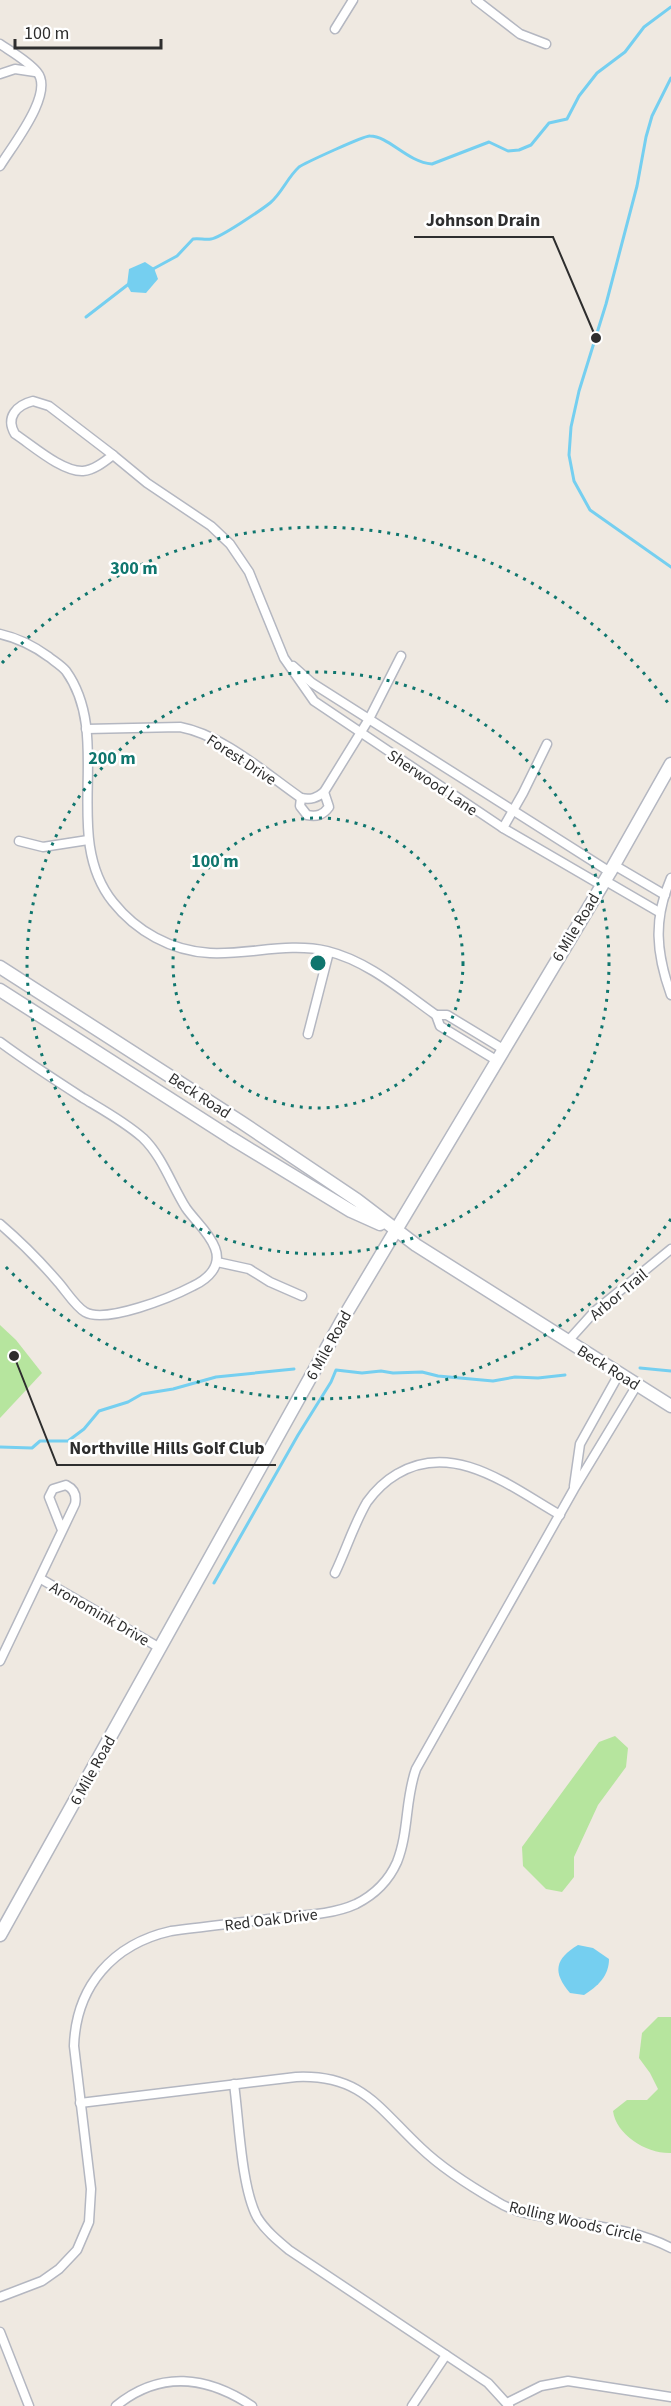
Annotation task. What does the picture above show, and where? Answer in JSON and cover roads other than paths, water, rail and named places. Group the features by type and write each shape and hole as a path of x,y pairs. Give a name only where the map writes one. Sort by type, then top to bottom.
{"street":[{"path":"334,29 353,0"},
{"path":"476,0 520,34 546,44"},
{"path":"0,44 38,73 44,87 38,104 0,166"},
{"path":"0,74 15,69 38,73"},
{"name":"Sherwood Lane","path":"112,456 84,471 69,469 15,434 12,420 14,411 22,404 33,401 49,406 147,483 211,526 230,544 249,572 284,658 314,701 503,828 607,876"},
{"path":"0,634 34,646 66,670 78,697 87,729 88,840 93,866 106,893 132,924 159,940 210,953 302,948 329,952 367,966 436,1015 440,1026 496,1060"},
{"path":"301,798 309,800 324,792 369,719 401,656"},
{"name":"Sherwood Lane","path":"284,658 312,683 607,876"},
{"name":"Forest Drive","path":"87,729 180,727 195,730 220,743 301,798 300,806 307,815 315,816 325,813 329,807 324,792"},
{"path":"503,828 547,744"},
{"name":"6 Mile Road","path":"0,1935 344,1317 607,876 671,764"},
{"path":"19,841 44,847 88,840"},
{"path":"607,876 664,895"},
{"path":"607,876 659,912"},
{"path":"671,878 659,912 660,957 671,995"},
{"path":"308,1034 329,952"},
{"name":"Beck Road","path":"0,967 241,1122 357,1200 395,1231 671,1406"},
{"name":"Beck Road","path":"0,990 231,1138 351,1211 395,1231"},
{"path":"436,1015 447,1015 503,1048"},
{"path":"0,1042 143,1139 152,1149 187,1209 207,1234 216,1249 217,1262 214,1271 192,1287 116,1315 100,1316 85,1312 28,1248 0,1224"},
{"name":"Arbor Trail","path":"568,1341 595,1311 671,1249"},
{"path":"217,1262 249,1269 270,1282 302,1296"},
{"name":"Red Oak Drive","path":"574,1489 580,1444 619,1374"},
{"name":"Red Oak Drive","path":"0,2297 42,2281 59,2270 77,2250 86,2232 91,2200 74,2046 78,2015 96,1979 123,1950 145,1938 171,1931 340,1910 366,1898 386,1880 402,1848 406,1829 408,1795 416,1769 574,1489 637,1385"},
{"path":"335,1573 367,1503 389,1479 415,1466 442,1461 476,1468 560,1515"},
{"path":"0,1661 41,1579 76,1500 73,1490 66,1485 53,1489 49,1497 62,1530"},
{"name":"Aronomink Drive","path":"41,1579 160,1648"},
{"name":"Rolling Woods Circle","path":"80,2103 306,2077 327,2079 361,2092 380,2105 435,2160 503,2206 525,2213 642,2235 671,2248"},
{"path":"234,2084 247,2188 253,2208 263,2226 289,2250 488,2383 508,2405 542,2386 568,2381 671,2397"},
{"path":"0,2332 29,2406"},
{"path":"412,2406 446,2355"},
{"path":"116,2406 145,2388 162,2383 189,2381 224,2390 252,2406"}],"water":[{"path":"145,262 154,268 158,279 146,293 131,292 127,285 129,269"},
{"path":"578,1945 593,1948 609,1959 607,1971 602,1980 584,1995 570,1993 560,1979 559,1972 559,1966 565,1955"}],"waterway":[{"path":"153,269 177,256 193,239 216,237 270,203 299,167 366,137 377,137 414,159 432,164 489,142 508,151 519,150 531,145 549,123 567,119 579,96 597,73 625,52 644,27 671,7"},
{"path":"671,78 652,116 646,137 637,186 606,304 579,391 571,427 569,455 574,481 590,510 671,567"},
{"path":"86,317 130,283"},
{"path":"640,1368 671,1371"},
{"path":"0,1447 32,1448 40,1441 68,1441 84,1429 99,1411 128,1402 142,1394 173,1389 216,1377 294,1369"},
{"path":"214,1583 336,1370 362,1373 422,1372 438,1376 493,1381 515,1377 538,1378 565,1375"}],"place":[{"name":"Johnson Drain","path":"596,338"},
{"name":"Northville Hills Golf Club","path":"14,1356"}]}
